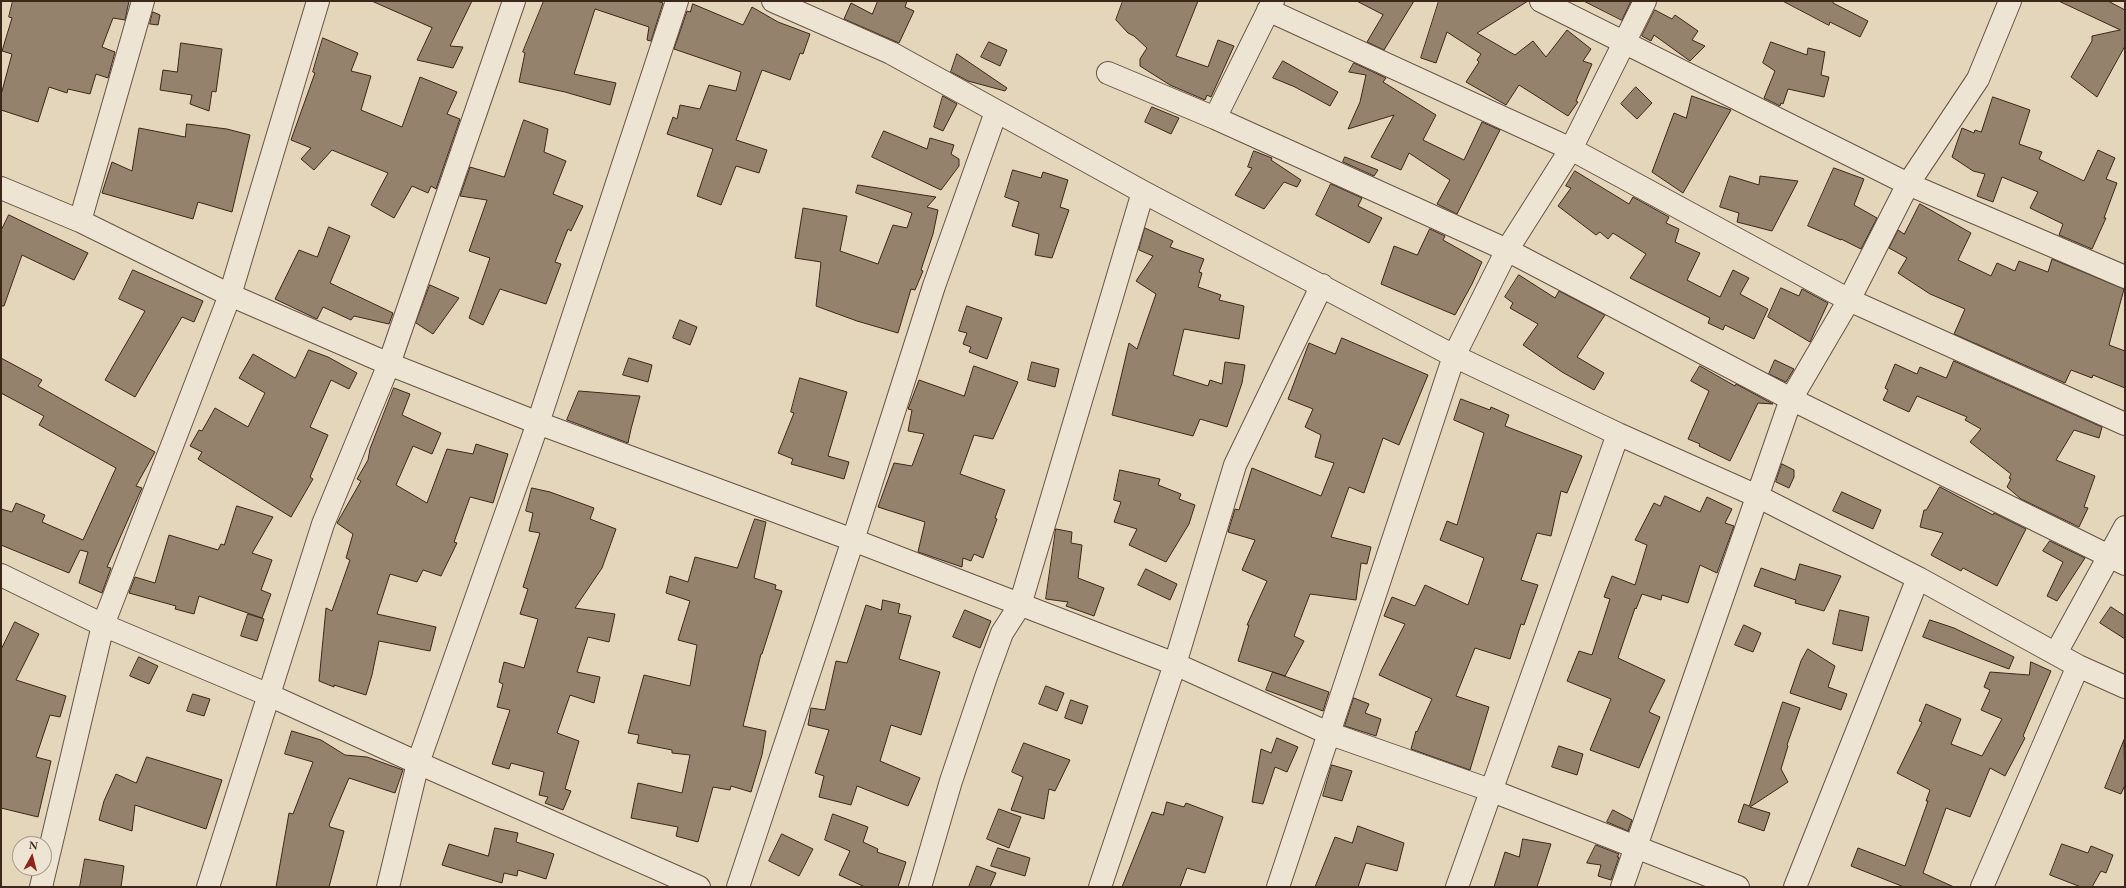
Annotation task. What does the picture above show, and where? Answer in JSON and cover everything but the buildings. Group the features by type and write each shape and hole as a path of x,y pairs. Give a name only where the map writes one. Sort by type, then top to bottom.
{"street":[{"path":"80,221 143,1"},
{"path":"41,887 103,625 230,295 318,1"},
{"path":"208,887 323,524 389,364 514,1"},
{"path":"388,887 418,763 538,423 678,1"},
{"path":"773,1 891,52 996,112 1143,192 1322,285 1454,356 1618,434 1757,496 1918,578 2078,666 2125,687"},
{"path":"1541,1 1908,184 2125,277"},
{"path":"1278,887 1454,356 1508,250 1571,149 1645,1"},
{"path":"1622,887 1791,399 1849,300 1908,184 1978,79 2010,1"},
{"path":"1215,118 1271,5 1571,149 1849,300 2125,424"},
{"path":"1108,73 1215,118 1508,250 1791,399 2117,560"},
{"path":"738,887 853,540 934,286 996,112"},
{"path":"1,188 80,221 230,295 389,364 538,423 853,540 1175,664 1328,733 1490,790 1738,887"},
{"path":"920,887 951,781 986,677 1002,633 1020,605 1143,192"},
{"path":"1100,887 1175,664 1235,465 1322,285"},
{"path":"1457,887 1490,790 1618,434"},
{"path":"2056,654 2117,560 2125,527"},
{"path":"1,575 103,625 269,695 418,763 699,887"},
{"path":"1795,887 1918,578"},
{"path":"1982,887 2078,666"}]}
